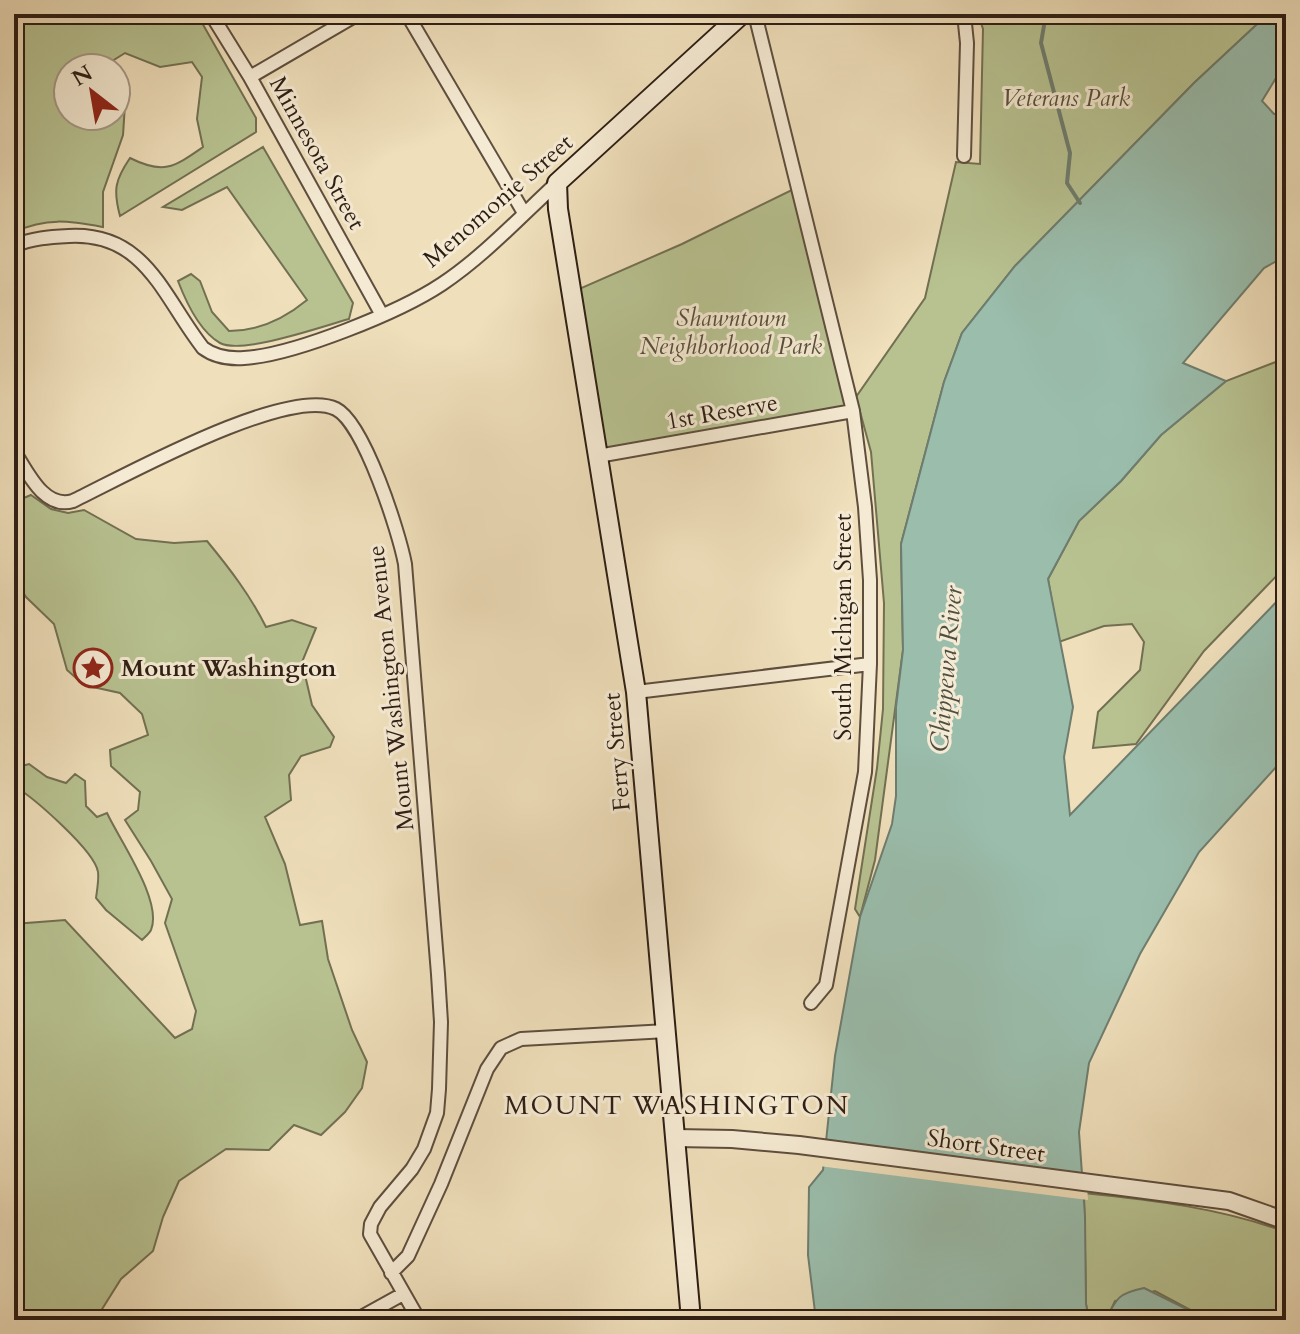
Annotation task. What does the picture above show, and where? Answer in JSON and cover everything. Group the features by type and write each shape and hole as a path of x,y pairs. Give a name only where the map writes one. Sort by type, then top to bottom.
{"main road":[{"name":"Menomonie Street","path":"557,183 742,14"},
{"name":"Ferry Street","path":"557,183 558,209 636,692 691,1320"}],"street":[{"name":"Minnesota Street","path":"211,14 250,77 382,315"},
{"path":"250,77 358,14"},
{"path":"407,14 524,213"},
{"name":"South Michigan Street","path":"755,14 853,411 867,535 870,664 865,772 826,985 811,1003"},
{"path":"964,14 967,43 964,156"},
{"name":"Menomonie Street","path":"14,246 28,240 76,236 96,237 123,246 149,270 203,348 211,354 243,359 331,335 382,315 442,284 557,183"},
{"name":"Mount Washington Avenue","path":"14,451 46,496 60,504 73,501 192,442 288,409 314,405 338,410 351,423 362,443 395,525 405,564 441,1022 437,1113 431,1132 412,1169 380,1207 371,1224 372,1239 419,1320"},
{"name":"1st Reserve","path":"598,456 853,411"},
{"path":"636,692 870,664"},
{"path":"391,1273 404,1263 415,1242 487,1069 501,1048 521,1039 667,1031"},
{"name":"Short Street","path":"676,1138 799,1145 1229,1201 1286,1221"},
{"path":"356,1320 403,1294"}],"green space":[{"path":"14,14 197,14 256,118 256,132 120,216 117,186 130,158 152,166 168,166 203,147 197,119 202,77 192,62 160,67 132,56 132,52 52,52 52,132 123,132 123,135 103,192 103,227 58,222 37,224 14,232"},
{"name":"Veterans Park","path":"978,14 1268,14 1194,83 1015,266 962,333 944,382 901,544 903,650 875,860 860,917 855,909 883,709 884,603 871,452 856,397 925,298 956,162 980,164 983,29"},
{"path":"263,147 353,303 349,319 264,343 231,346 212,338 200,324 178,281 191,274 200,281 212,312 229,331 271,323 307,300 227,187 182,210 163,207"},
{"name":"Shawntown Neighborhood Park","path":"798,187 853,411 598,456 579,289 682,244"},
{"path":"1286,358 1286,566 1204,651 1136,744 1093,748 1098,712 1140,670 1144,642 1132,624 1104,626 1059,642 1048,579 1079,521 1121,481 1161,435 1226,381"},
{"path":"31,495 51,509 68,513 84,510 136,539 174,543 207,541 239,582 266,627 292,620 316,628 302,662 312,705 334,737 330,747 301,756 289,775 291,800 265,817 285,864 300,925 322,921 328,959 352,1030 367,1062 362,1088 345,1112 321,1135 294,1125 269,1150 226,1149 179,1181 163,1217 153,1251 121,1279 99,1314 103,1320 14,1320 14,924 65,920 175,1038 192,1029 196,1011 165,923 172,899 125,820 138,810 140,792 111,766 110,750 148,735 142,714 120,693 84,685 67,670 54,624 26,597 14,578 14,502"},
{"path":"29,764 47,777 66,783 75,774 85,781 86,806 97,817 107,813 151,903 151,930 142,940 96,898 98,872 86,851 35,801 14,786 14,774"},
{"path":"1084,1193 1211,1211 1286,1232 1286,1320 1209,1320 1155,1291 1115,1301 1106,1320 1093,1320 1088,1315 1086,1304"}],"water":[{"name":"Chippewa River","path":"1268,14 1286,14 1286,72 1276,78 1262,101 1274,114 1286,113 1286,256 1264,268 1183,363 1226,381 1161,435 1121,481 1079,521 1048,579 1073,707 1064,757 1070,815 1286,592 1286,756 1199,852 1140,954 1089,1063 1079,1132 1085,1216 1086,1304 1088,1315 1093,1320 816,1320 808,1255 809,1187 823,1170 835,1056 860,917 892,824 896,796 896,707 903,650 901,544 944,382 962,333 1015,266 1194,83"},
{"path":"1144,1288 1209,1320 1106,1320 1119,1298"}],"pier":[{"path":"823,1140 1086,1174 1088,1200 819,1166"}],"waterway":[{"path":"1046,14 1041,43 1070,153 1067,183 1080,203"}],"place":[{"name":"Mount Washington","path":"93,668"}],"district":[{"name":"MOUNT WASHINGTON","path":"677,1105"}]}
